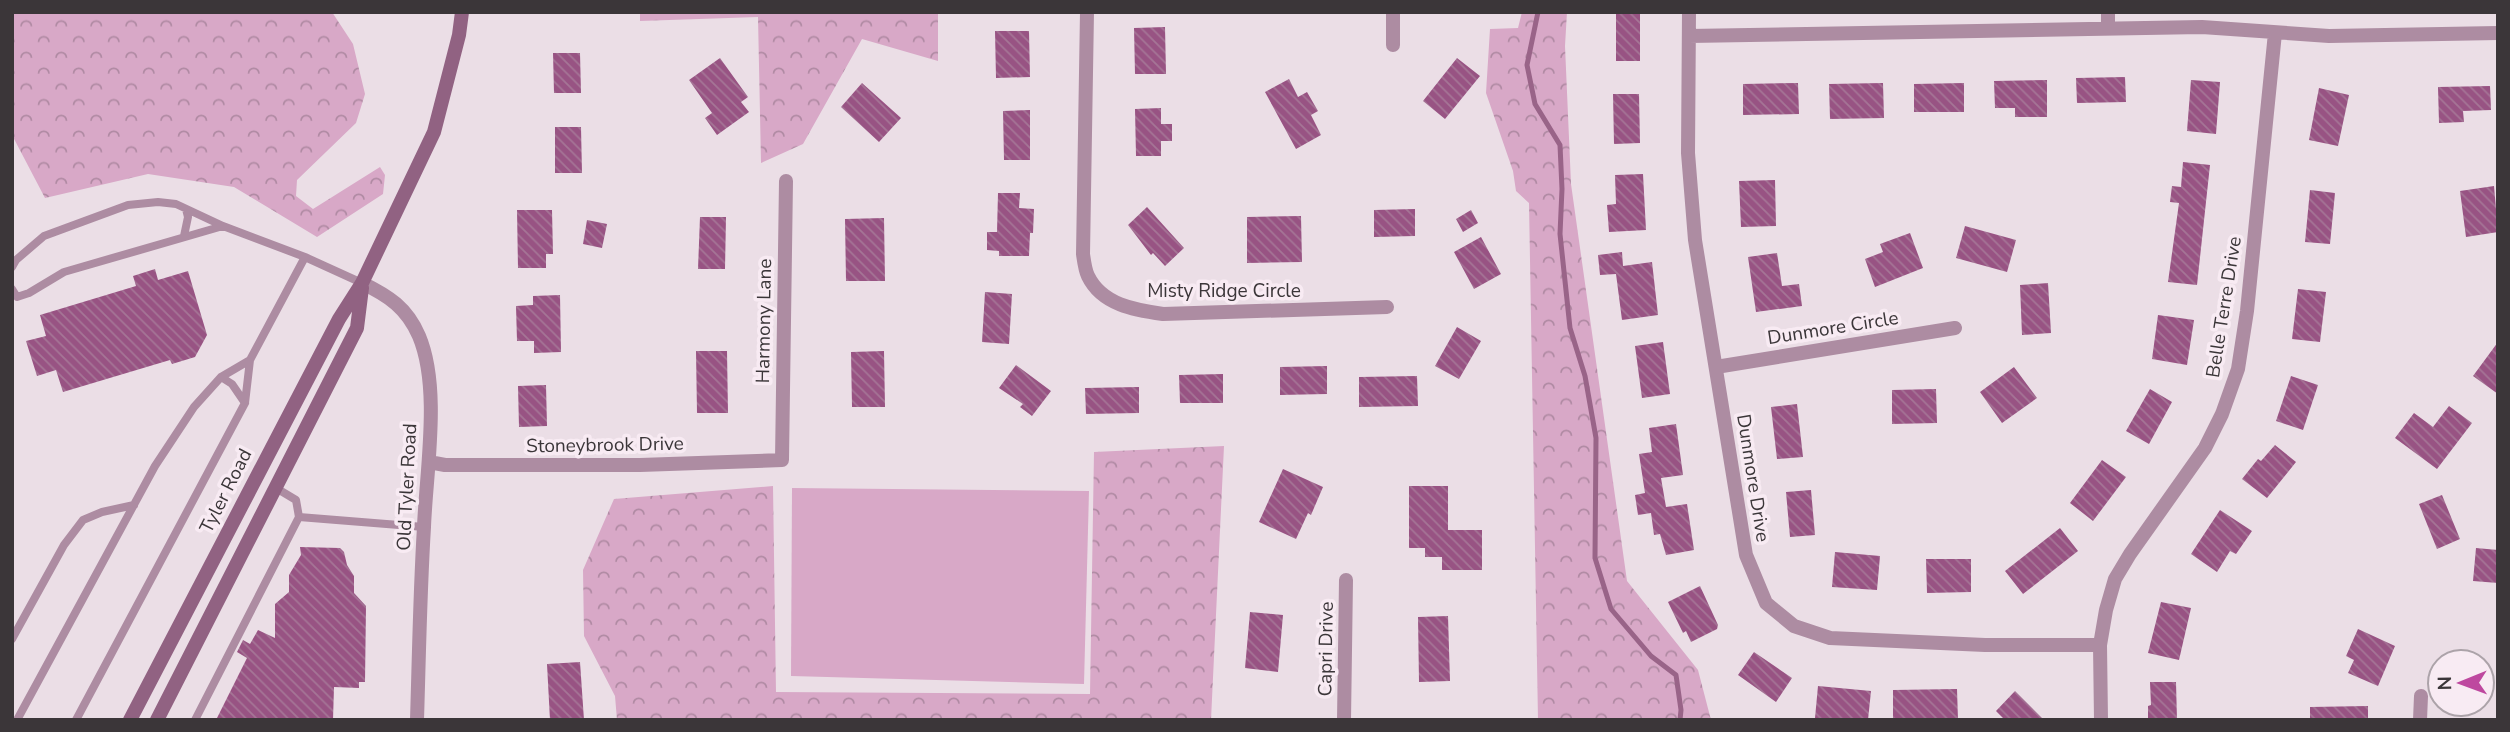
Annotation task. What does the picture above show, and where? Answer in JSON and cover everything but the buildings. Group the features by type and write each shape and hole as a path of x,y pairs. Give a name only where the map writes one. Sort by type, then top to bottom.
{"street":[{"name":"Tyler Road","path":"130,720 319,355 362,283 434,132 459,35 462,12"},
{"name":"Misty Ridge Circle","path":"1087,12 1083,254 1087,275 1100,291 1115,303 1138,311 1163,314 1387,307"},
{"path":"1393,12 1393,45"},
{"name":"Dunmore Drive","path":"1689,12 1688,153 1695,240 1746,555 1766,603 1794,626 1830,638 1985,645 2100,645"},
{"path":"2108,12 2108,28"},
{"path":"1689,36 2202,27 2329,36 2498,33"},
{"name":"Belle Terre Drive","path":"2101,720 2100,645 2115,579 2205,448 2222,414 2238,369 2247,311 2275,33"},
{"name":"Harmony Lane","path":"782,460 786,181"},
{"name":"Tyler Road","path":"157,720 357,328 362,283"},
{"name":"Old Tyler Road","path":"362,283 390,297 407,316 420,338 430,394 417,720"},
{"name":"Dunmore Circle","path":"1716,367 1955,328"},
{"name":"Stoneybrook Drive","path":"429,462 445,465 640,465 782,460"},
{"name":"Capri Drive","path":"1343,720 1346,580"},
{"path":"2420,720 2421,696"}],"lane":[{"path":"12,273 14,263 44,236 128,205 158,202 176,204 362,283"},
{"path":"184,236 188,217 186,209"},
{"path":"12,289 17,297 64,272 223,226"},
{"path":"76,720 245,403 250,360 305,257"},
{"path":"17,720 155,466 194,407 221,377 250,360"},
{"path":"221,377 232,384 245,403"},
{"path":"195,720 299,517 296,500 276,488"},
{"path":"12,639 64,545 83,520 102,512 134,505"},
{"path":"299,517 424,527"}],"green space":[{"path":"12,12 332,12 353,44 365,94 356,123 297,180 296,196 313,209 380,167 385,175 383,194 317,237 234,187 148,174 45,198 12,135"},
{"path":"640,12 938,12 938,61 862,39 803,144 761,163 758,17 640,21"},
{"path":"1522,12 1567,12 1565,46 1571,184 1627,581 1698,670 1711,720 1538,720 1529,203 1516,191 1513,171 1486,93 1490,29 1518,28"},
{"path":"1224,446 1211,720 617,720 615,696 584,636 583,570 614,499 773,486 776,692 1090,694 1094,452"},
{"path":"792,488 1089,491 1084,684 791,676"}],"waterway":[{"path":"1538,12 1527,65 1535,104 1560,145 1560,234 1570,328 1585,376 1596,438 1595,558 1611,609 1651,656 1676,675 1680,720"}]}
